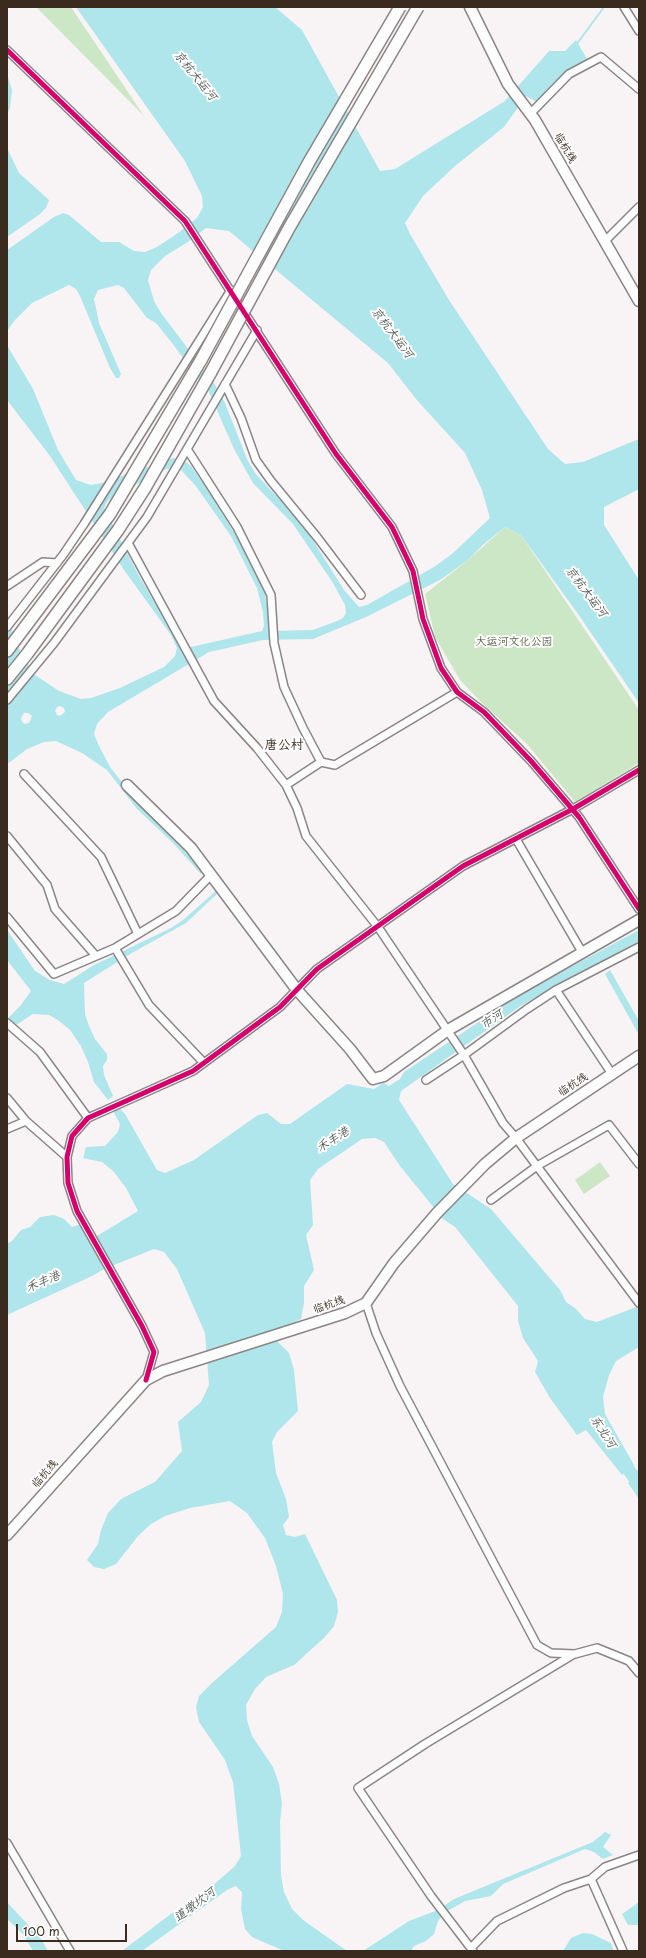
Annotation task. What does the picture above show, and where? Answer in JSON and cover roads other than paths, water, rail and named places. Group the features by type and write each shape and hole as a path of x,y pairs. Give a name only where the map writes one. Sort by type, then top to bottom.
{"main road":[{"path":"7,652 110,514 192,377 310,162 400,7"},
{"path":"7,679 104,551 145,488 289,228 418,7"}],"street":[{"name":"临杭线","path":"470,7 508,84 530,114 639,301"},
{"path":"624,7 639,31"},
{"path":"7,50 30,74 186,221 336,454 392,527 413,571 423,619 442,668 457,692 484,712 531,761 573,809 639,909"},
{"path":"530,114 569,74 601,57 639,89"},
{"path":"605,241 639,207"},
{"path":"7,627 57,563 84,524 231,290"},
{"path":"7,700 44,656 147,517 257,330"},
{"path":"225,384 241,418 256,460 271,481 318,537 361,595"},
{"path":"188,449 237,527 271,595 274,643 284,687 303,728 322,762"},
{"path":"126,546 193,661 214,701 257,748 286,785 297,808 306,836 378,927 464,1054 503,1123 516,1138 639,1303"},
{"path":"7,586 43,562 57,563"},
{"path":"286,785 322,762 335,765 457,692"},
{"path":"146,1380 154,1352 142,1326 77,1211 68,1183 67,1157 72,1136 88,1118 193,1071 204,1064 280,1008 317,969 463,866 573,809 639,770"},
{"path":"24,774 101,857 138,934"},
{"path":"126,785 191,848 297,990 373,1079 384,1076 448,1030 639,920"},
{"path":"7,836 47,885 55,909 96,956"},
{"path":"516,839 582,952"},
{"path":"7,917 54,974 115,948 176,911 211,875"},
{"path":"426,1080 526,1009 556,990 639,947"},
{"path":"115,948 149,1005 204,1064"},
{"path":"556,990 612,1074"},
{"path":"7,1023 40,1052 88,1118"},
{"name":"临杭线","path":"7,1535 146,1380 163,1371 345,1313 366,1303 394,1263 437,1213 485,1164 516,1138 639,1056"},
{"path":"7,1098 26,1121 67,1157"},
{"path":"7,1129 26,1121"},
{"path":"491,1200 537,1166 609,1125 639,1164"},
{"path":"366,1303 376,1333 400,1386 537,1645 551,1653 575,1654"},
{"path":"639,1673 629,1661 597,1648 575,1654 425,1744 358,1788 431,1896 472,1949 497,1921 564,1888 591,1879 605,1867 639,1855"},
{"path":"7,1843 10,1856 70,1951"},
{"path":"591,1879 623,1951"}],"water":[{"name":"京杭大运河","path":"76,7 275,7 302,30 380,171 395,169 505,101 549,51 565,51 576,40 587,59 538,103 526,96 504,127 455,166 423,196 405,223 449,300 548,449 565,464 583,462 639,439 639,489 604,507 604,525 639,580 639,703 578,614 521,535 505,527 484,544 468,560 440,580 366,617 313,639 263,640 209,652 108,712 97,724 94,734 110,767 142,808 203,870 201,874 173,843 137,809 107,770 82,753 56,741 44,742 27,749 7,763 7,618 21,653 35,675 59,691 81,699 91,698 120,688 164,667 175,656 177,648 171,635 124,570 50,456 7,400 7,345 33,389 58,450 76,480 91,485 102,483 173,458 182,459 191,466 212,496 245,551 265,593 271,631 313,630 343,618 346,613 345,605 333,583 293,524 253,483 234,449 209,392 156,323 147,318 124,288 118,285 98,290 94,299 99,323 121,374 119,378 116,378 110,368 80,296 76,289 69,285 32,303 15,320 7,331 7,250 54,217 63,213 69,215 101,242 119,242 134,251 145,252 157,247 197,218 203,207 202,196 185,161","holes":["206,228 229,231 388,363 416,399 465,453 482,490 490,518 452,554 434,567 367,605 359,607 344,590 304,526 255,473 247,459 225,403 214,383 161,313 154,301 148,280 151,270 165,256 188,242","166,469 180,469 195,485 231,536 257,588 263,612 264,626 262,631 191,647 185,644 153,600 104,508 112,497","60,706 64,708 65,712 60,716 57,715 55,711 57,707","24,713 28,713 32,716 29,723 24,724 21,720"]},
{"path":"7,74 12,90 10,108 7,114"},
{"path":"7,148 19,173 49,200 46,208 40,214 7,237"},
{"path":"217,890 219,892 186,923 130,954 84,983 85,1014 95,1039 107,1054 107,1060 103,1066 104,1075 113,1096 108,1100 94,1082 81,1046 70,1030 58,1020 49,1015 33,1014 7,1031 7,1019 21,1005 31,991 7,960 7,930 35,971 50,980 64,984 94,965 171,928 183,920"},
{"path":"639,930 639,941 522,1005 401,1091 399,1100 453,1184 491,1209 560,1290 566,1302 576,1309 585,1319 597,1322 639,1306 639,1347 616,1361 609,1375 603,1397 605,1414 634,1465 622,1475 586,1430 577,1435 550,1398 535,1372 538,1361 523,1338 518,1321 518,1306 455,1227 443,1219 400,1166 384,1142 375,1138 362,1139 318,1169 310,1180 313,1225 306,1235 314,1270 304,1286 304,1303 301,1319 276,1331 278,1342 289,1353 294,1370 298,1411 277,1432 272,1442 276,1473 286,1499 289,1517 283,1525 286,1535 295,1537 305,1534 337,1600 338,1612 334,1626 324,1638 294,1665 266,1677 255,1689 246,1705 247,1720 252,1736 273,1767 279,1784 282,1804 280,1821 281,1875 284,1892 292,1909 303,1920 347,1951 284,1951 252,1937 245,1929 241,1909 242,1892 236,1886 227,1890 142,1951 122,1951 176,1910 203,1894 235,1866 241,1856 233,1782 225,1760 199,1722 196,1707 199,1696 212,1683 276,1627 282,1612 283,1594 276,1566 265,1538 247,1513 230,1501 190,1508 165,1516 151,1524 138,1536 116,1564 104,1569 94,1567 87,1560 98,1544 101,1530 108,1513 121,1499 155,1482 182,1451 178,1422 201,1402 209,1385 205,1333 177,1269 164,1252 154,1249 104,1269 7,1315 7,1243 11,1242 21,1230 30,1227 40,1217 54,1215 64,1219 72,1227 81,1224 86,1235 97,1236 138,1211 126,1188 114,1172 102,1162 83,1158 86,1147 105,1146 118,1132 120,1124 113,1111 119,1108 125,1114 157,1170 165,1173 194,1160 258,1115 267,1113 281,1124 290,1124 347,1084 374,1089 383,1083 389,1086 400,1079 404,1072 519,995"},
{"path":"610,970 639,1021 639,1035 605,974"},
{"path":"639,1473 639,1499 628,1483"},
{"path":"605,1832 611,1835 603,1847 613,1855 603,1859 594,1852 585,1849 503,1884 491,1896 465,1901 444,1913 438,1921 434,1934 426,1941 414,1946 411,1951 363,1951 409,1921 438,1910 454,1899 593,1842"},
{"path":"7,1902 41,1939 48,1951 33,1951 23,1934 7,1919"},
{"path":"639,1902 639,1925 628,1925 622,1914"},
{"path":"583,1933 592,1934 611,1943 614,1951 563,1951 571,1938"}],"waterway":[{"path":"576,45 604,7"},
{"name":"东北河","path":"618,1455 639,1484"}],"district":[{"name":"唐公村","path":"284,745"}],"park label":[{"name":"大运河文化公园","path":"514,642"}],"water label":[{"name":"市河","path":"492,1020"},
{"name":"禾丰港","path":"333,1140"},
{"name":"禾丰港","path":"43,1282"},
{"name":"道墩坎河","path":"195,1905"}]}
